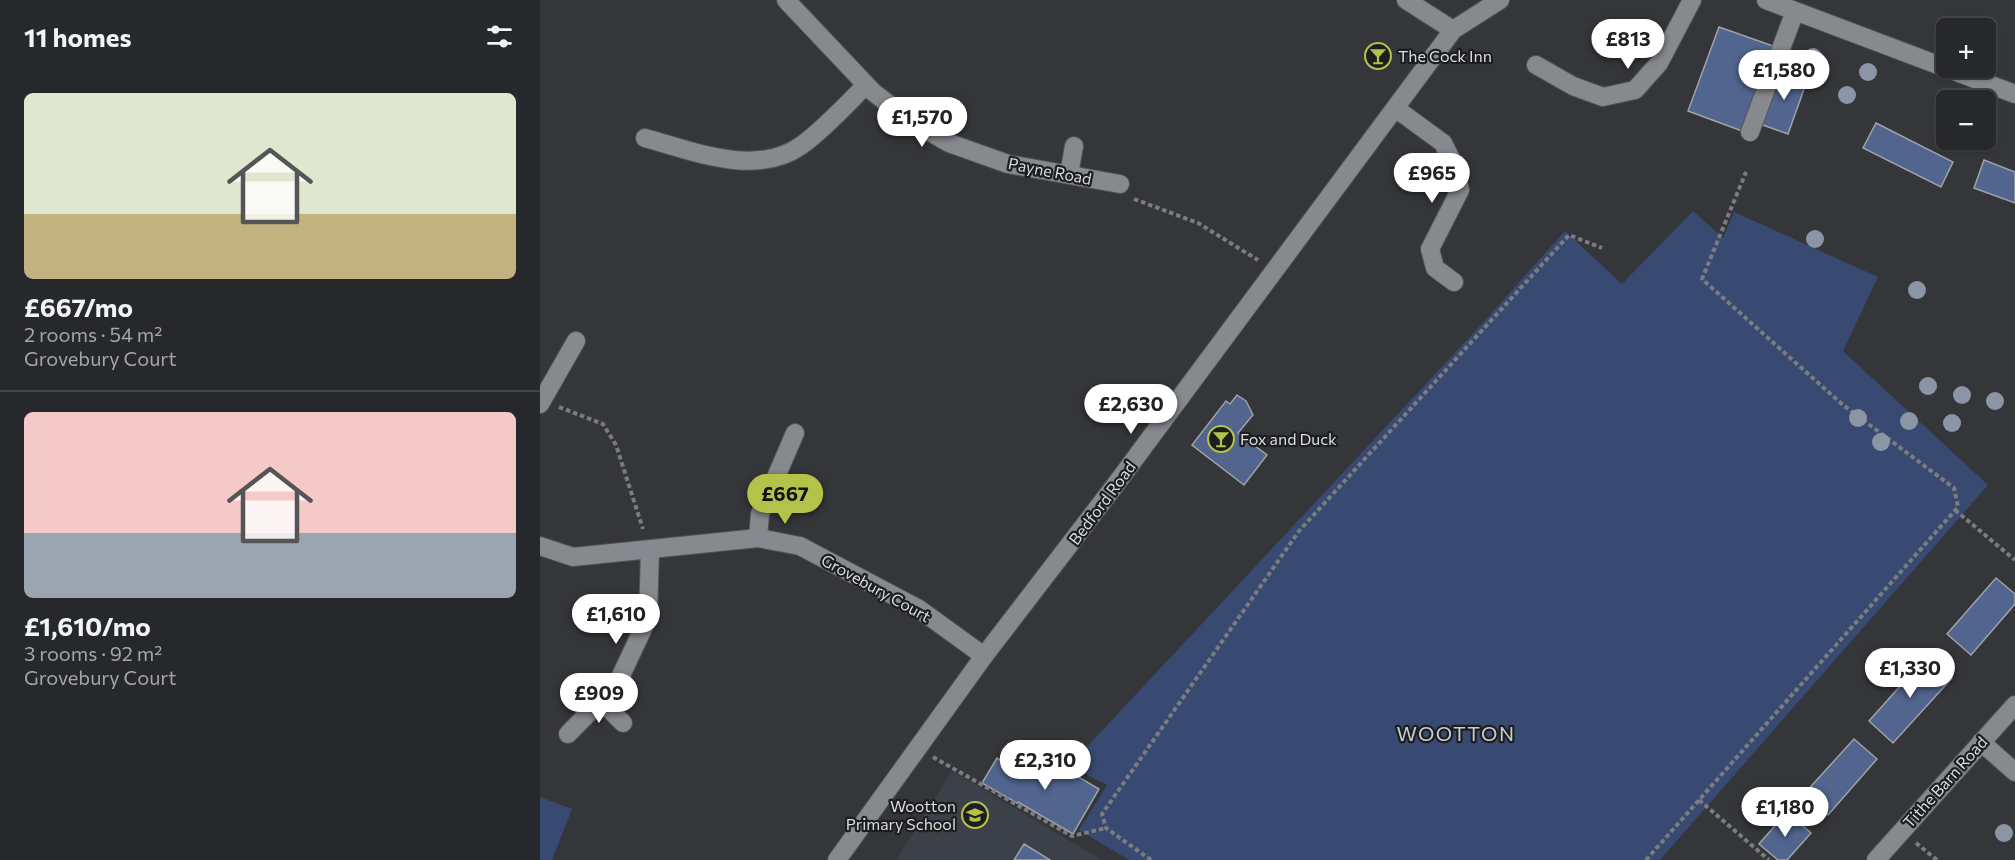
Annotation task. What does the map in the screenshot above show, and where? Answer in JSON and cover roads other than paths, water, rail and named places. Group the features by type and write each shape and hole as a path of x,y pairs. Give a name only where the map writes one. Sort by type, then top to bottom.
{"street":[{"name":"Payne Road","path":"786,0 873,92 909,120 948,143 1008,164 1120,184"},
{"path":"1406,0 1453,30 1500,0"},
{"path":"1536,65 1573,86 1603,97 1635,90 1659,63 1692,0"},
{"path":"1766,0 2015,94"},
{"path":"1750,132 1795,11"},
{"name":"Bedford Road","path":"837,860 984,656 1116,484 1453,30"},
{"path":"645,138 742,161 772,159 800,146 866,85"},
{"path":"1395,108 1443,143 1455,167 1460,190 1430,249 1435,268 1454,282"},
{"path":"1069,175 1074,146"},
{"path":"541,403 576,341"},
{"path":"758,538 760,514 795,433"},
{"name":"Grovebury Court","path":"540,546 573,557 758,538 800,546 919,609 984,656"},
{"path":"568,734 617,684 648,618 650,550"},
{"path":"601,700 623,723"},
{"name":"Tithe Barn Road","path":"1876,860 2015,705"},
{"path":"1981,742 2015,772"}],"place":[{"name":"The Cock Inn","path":"1378,56"},
{"name":"Fox and Duck","path":"1221,439"},
{"name":"Wootton Primary School","path":"975,815"}],"district":[{"name":"WOOTTON","path":"1456,734"}]}
